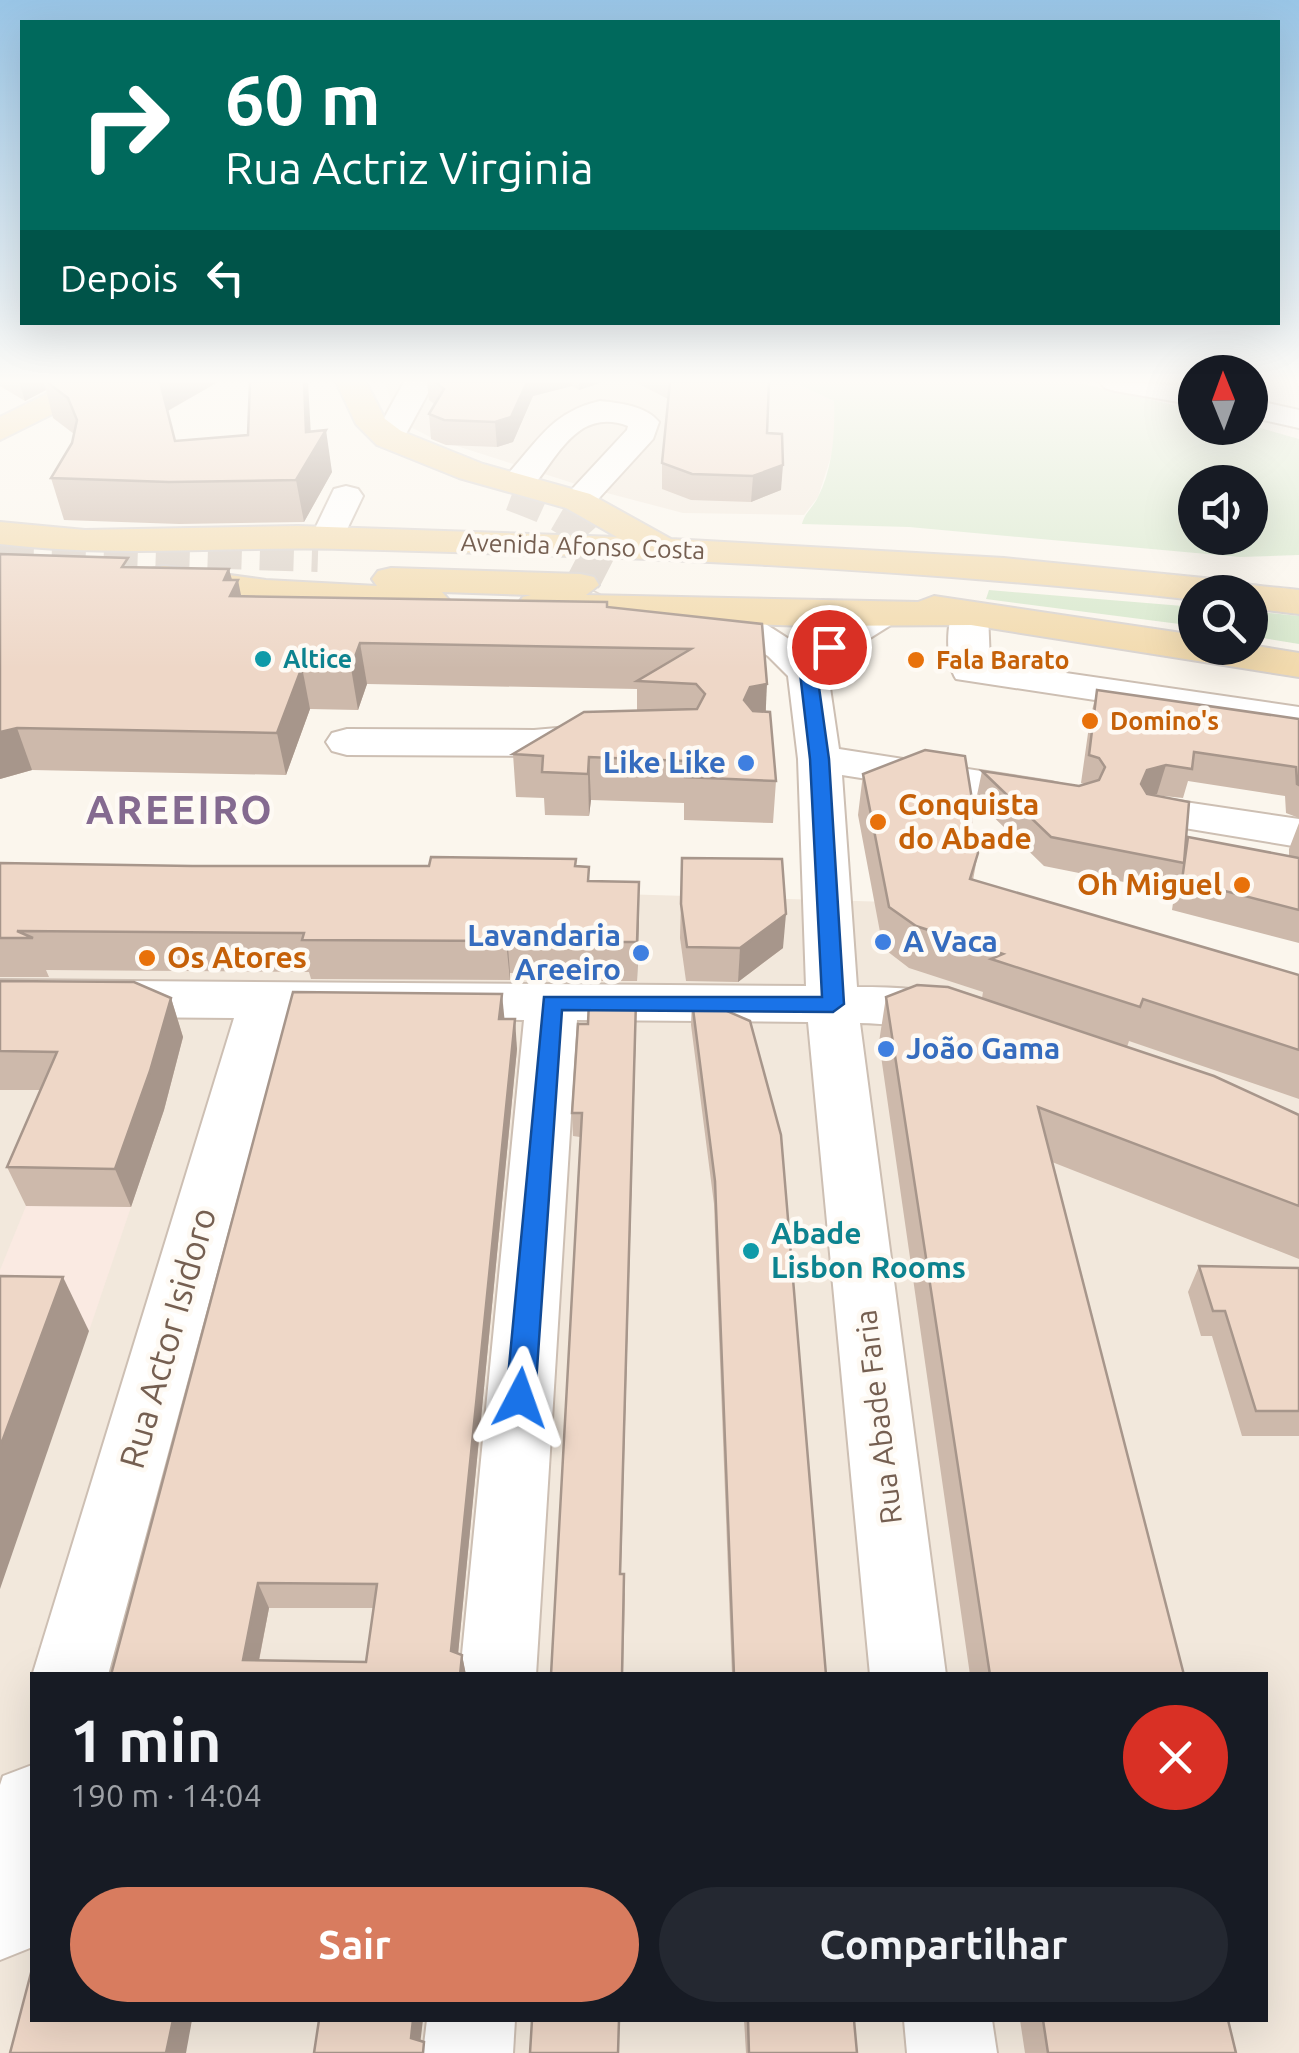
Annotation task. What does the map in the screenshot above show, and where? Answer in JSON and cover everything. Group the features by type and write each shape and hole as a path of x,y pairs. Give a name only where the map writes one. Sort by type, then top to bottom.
{"main road":[{"path":"463,478 578,502 668,550"},
{"path":"489,478 515,488"},
{"path":"538,544 578,502"},
{"name":"Avenida Afonso Costa","path":"3,551 174,541 318,556 860,596 1178,644"},
{"name":"Avenida Afonso Costa","path":"318,556 538,544 803,553 1178,588"},
{"name":"Avenida Afonso Costa","path":"3,551 266,592 720,611 969,614"},
{"name":"Avenida Afonso Costa","path":"318,556 1046,575"},
{"path":"1268,598 1299,602"},
{"name":"Avenida Afonso Costa","path":"1268,659 1299,664"}],"street":[{"path":"515,488 523,478"},
{"path":"578,502 600,478"},
{"path":"318,556 346,496"},
{"path":"720,611 782,648 808,673 829,647 881,615"},
{"path":"969,614 970,670 1299,719"},
{"name":"Rua Abade Faria","path":"808,673 806,746 908,1672"},
{"path":"348,742 534,743 647,738"},
{"path":"806,746 1072,798"},
{"path":"1158,811 1299,833"},
{"path":"0,998 905,1005 946,1010 1002,1030"},
{"name":"Rua Actor Isidoro","path":"71,1672 265,1000"},
{"path":"498,1672 552,1002"},
{"path":"0,1918 30,1813"},
{"path":"468,2053 471,2022"},
{"path":"948,2022 952,2053"}],"shaded area":[{"path":"556,478 824,478 818,497 804,515 683,513"},
{"path":"0,876 1026,906 1299,994 1299,2053 0,2053"},
{"path":"26,1206 131,1207 89,1331 0,1329 0,1270"}],"green space":[{"path":"826,478 1178,478 1178,551 909,527 802,524"},
{"path":"1268,478 1299,478 1299,555 1240,557 1218,555 1268,555"},
{"path":"989,590 1178,606 1178,624 986,599"},
{"path":"1268,613 1299,616 1299,644 1268,639"}],"building":[{"path":"51,478 297,478 169,482"},
{"path":"0,554 128,558 122,567 229,569 224,580 238,580 230,596 607,602 607,607 762,624 767,684 750,687 744,700 753,711 770,712 776,781 685,777 685,761 589,757 588,774 542,772 543,756 513,754 584,712 697,709 705,694 696,684 637,681 691,649 360,643 351,668 302,667 277,733 17,728 0,732"},
{"path":"1097,690 1299,719 1299,785 1296,767 1194,752 1192,769 1166,765 1147,770 1141,784 1147,794 1189,802 1184,863 1051,837 982,771 1079,786 1099,780 1105,767 1099,758 1089,755"},
{"path":"925,750 965,756 974,812 965,811 978,853 970,879 1299,975 1299,1050 1143,999 1140,1007 991,959 1003,954 916,926 889,907 863,774"},
{"path":"1188,837 1299,858 1299,910 1182,880"},
{"path":"431,857 576,859 575,866 589,867 588,881 639,882 637,942 591,942 591,935 507,934 506,941 302,940 304,933 17,931 33,938 0,938 0,863 429,866"},
{"path":"682,858 782,859 786,914 740,948 687,947 681,904"},
{"path":"0,981 134,982 171,998 115,1169 7,1167 57,1052 0,1051"},
{"path":"917,985 948,987 1214,1076 1299,1115 1299,1206 1038,1107 1183,1672 990,1672 886,997"},
{"path":"293,992 502,994 499,1019 515,1019 451,1651 462,1655 460,1672 112,1672","holes":["258,1583 377,1584 366,1662 243,1660"]},
{"path":"589,1000 636,1001 620,1574 624,1574 622,1672 551,1672 582,1113 572,1113 578,1024 588,1024"},
{"path":"692,1001 704,1001 750,1021 781,1135 826,1672 734,1672 715,1181"},
{"path":"1199,1266 1299,1268 1299,1411 1256,1411 1225,1311 1213,1311"},
{"path":"0,1276 63,1277 0,1447"},
{"path":"30,1977 30,2022 173,2022 166,2053 10,2053"},
{"path":"319,2022 413,2022 411,2038 424,2042 423,2053 314,2053"},
{"path":"532,2022 619,2022 618,2053 530,2053"},
{"path":"748,2022 854,2022 857,2053 749,2053"},
{"path":"1043,2022 1228,2022 1236,2053 1048,2053"}],"tunnel":[{"path":"512,494 561,516 590,541 598,553 581,586"},
{"path":"0,545 318,555"},
{"path":"529,617 576,596 581,586"}],"place":[{"name":"Altice","path":"263,659"},
{"name":"Fala Barato","path":"916,660"},
{"name":"Domino's","path":"1090,721"},
{"name":"Like Like","path":"746,763"},
{"name":"Conquista do Abade","path":"878,822"},
{"name":"Oh Miguel","path":"1242,885"},
{"name":"A Vaca","path":"883,942"},
{"name":"Lavandaria Areeiro","path":"641,953"},
{"name":"Os Atores","path":"147,958"},
{"name":"João Gama","path":"886,1049"},
{"name":"Abade Lisbon Rooms","path":"751,1251"}],"district":[{"name":"AREEIRO","path":"180,810"}],"route":[{"path":"520,1398 552,1002 833,1004 833,948 819,759 808,673 829,647"}]}
